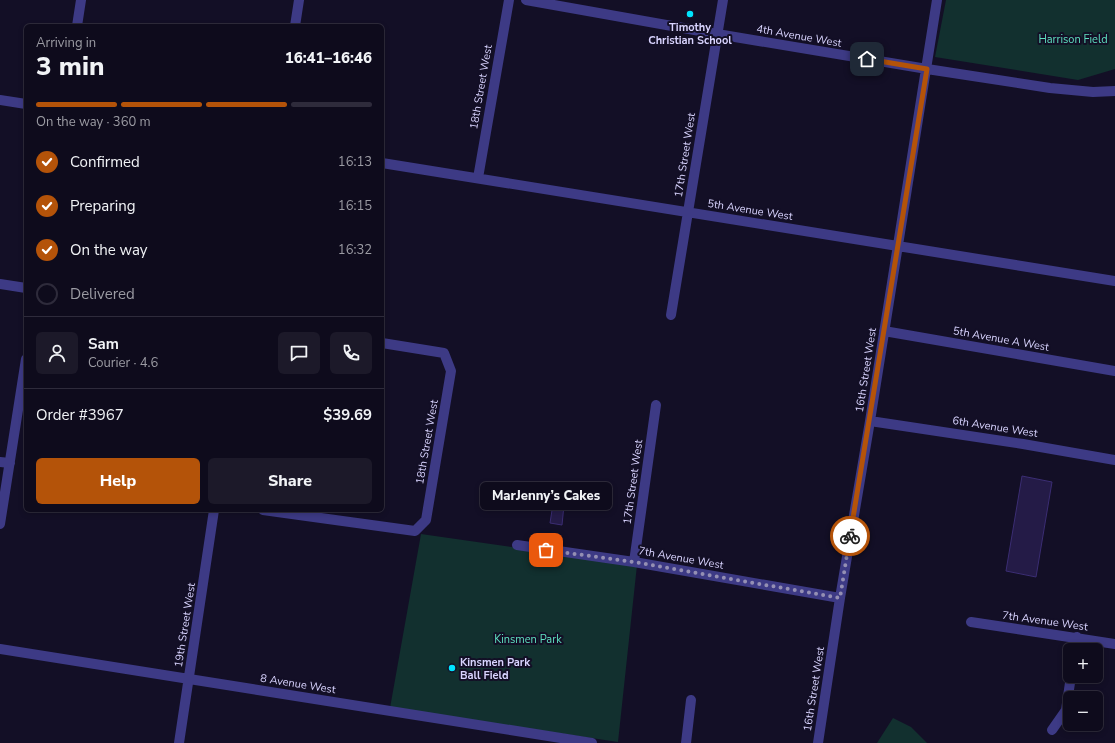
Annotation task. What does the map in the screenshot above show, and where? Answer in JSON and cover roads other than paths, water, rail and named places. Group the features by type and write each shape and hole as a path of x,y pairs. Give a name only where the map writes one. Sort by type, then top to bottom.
{"street":[{"path":"77,24 81,0"},
{"path":"295,24 299,0"},
{"name":"18th Street West","path":"478,178 509,0"},
{"name":"4th Avenue West","path":"526,0 927,69 1050,88 1093,92 1115,97"},
{"name":"17th Street West","path":"671,315 723,0"},
{"name":"16th Street West","path":"818,743 840,598 870,421 937,0"},
{"name":"4th Avenue West","path":"1093,92 1115,91"},
{"path":"0,100 24,104"},
{"name":"5th Avenue West","path":"384,163 1115,281"},
{"path":"0,284 24,288"},
{"name":"5th Avenue A West","path":"884,331 1115,371"},
{"name":"18th Street West","path":"277,512 415,531 426,520 451,370 444,353 384,343"},
{"path":"0,524 5,462 24,369"},
{"name":"17th Street West","path":"634,562 656,405"},
{"name":"6th Avenue West","path":"870,421 1023,444 1115,460"},
{"name":"19th Street West","path":"179,743 214,512"},
{"name":"7th Avenue West","path":"517,545 634,562 840,598"},
{"name":"7th Avenue West","path":"971,622 1115,644"},
{"path":"1076,643 1077,638"},
{"name":"8 Avenue West","path":"0,649 592,743"},
{"path":"1052,730 1066,710 1070,683"},
{"path":"686,743 691,700"}],"place":[{"name":"Timothy Christian School","path":"690,14"},
{"name":"MarJenny’s Cakes","path":"546,550"},
{"name":"Kinsmen Park Ball Field","path":"452,668"}],"park label":[{"name":"Harrison Field","path":"1073,39"},
{"name":"Kinsmen Park","path":"528,639"}]}
